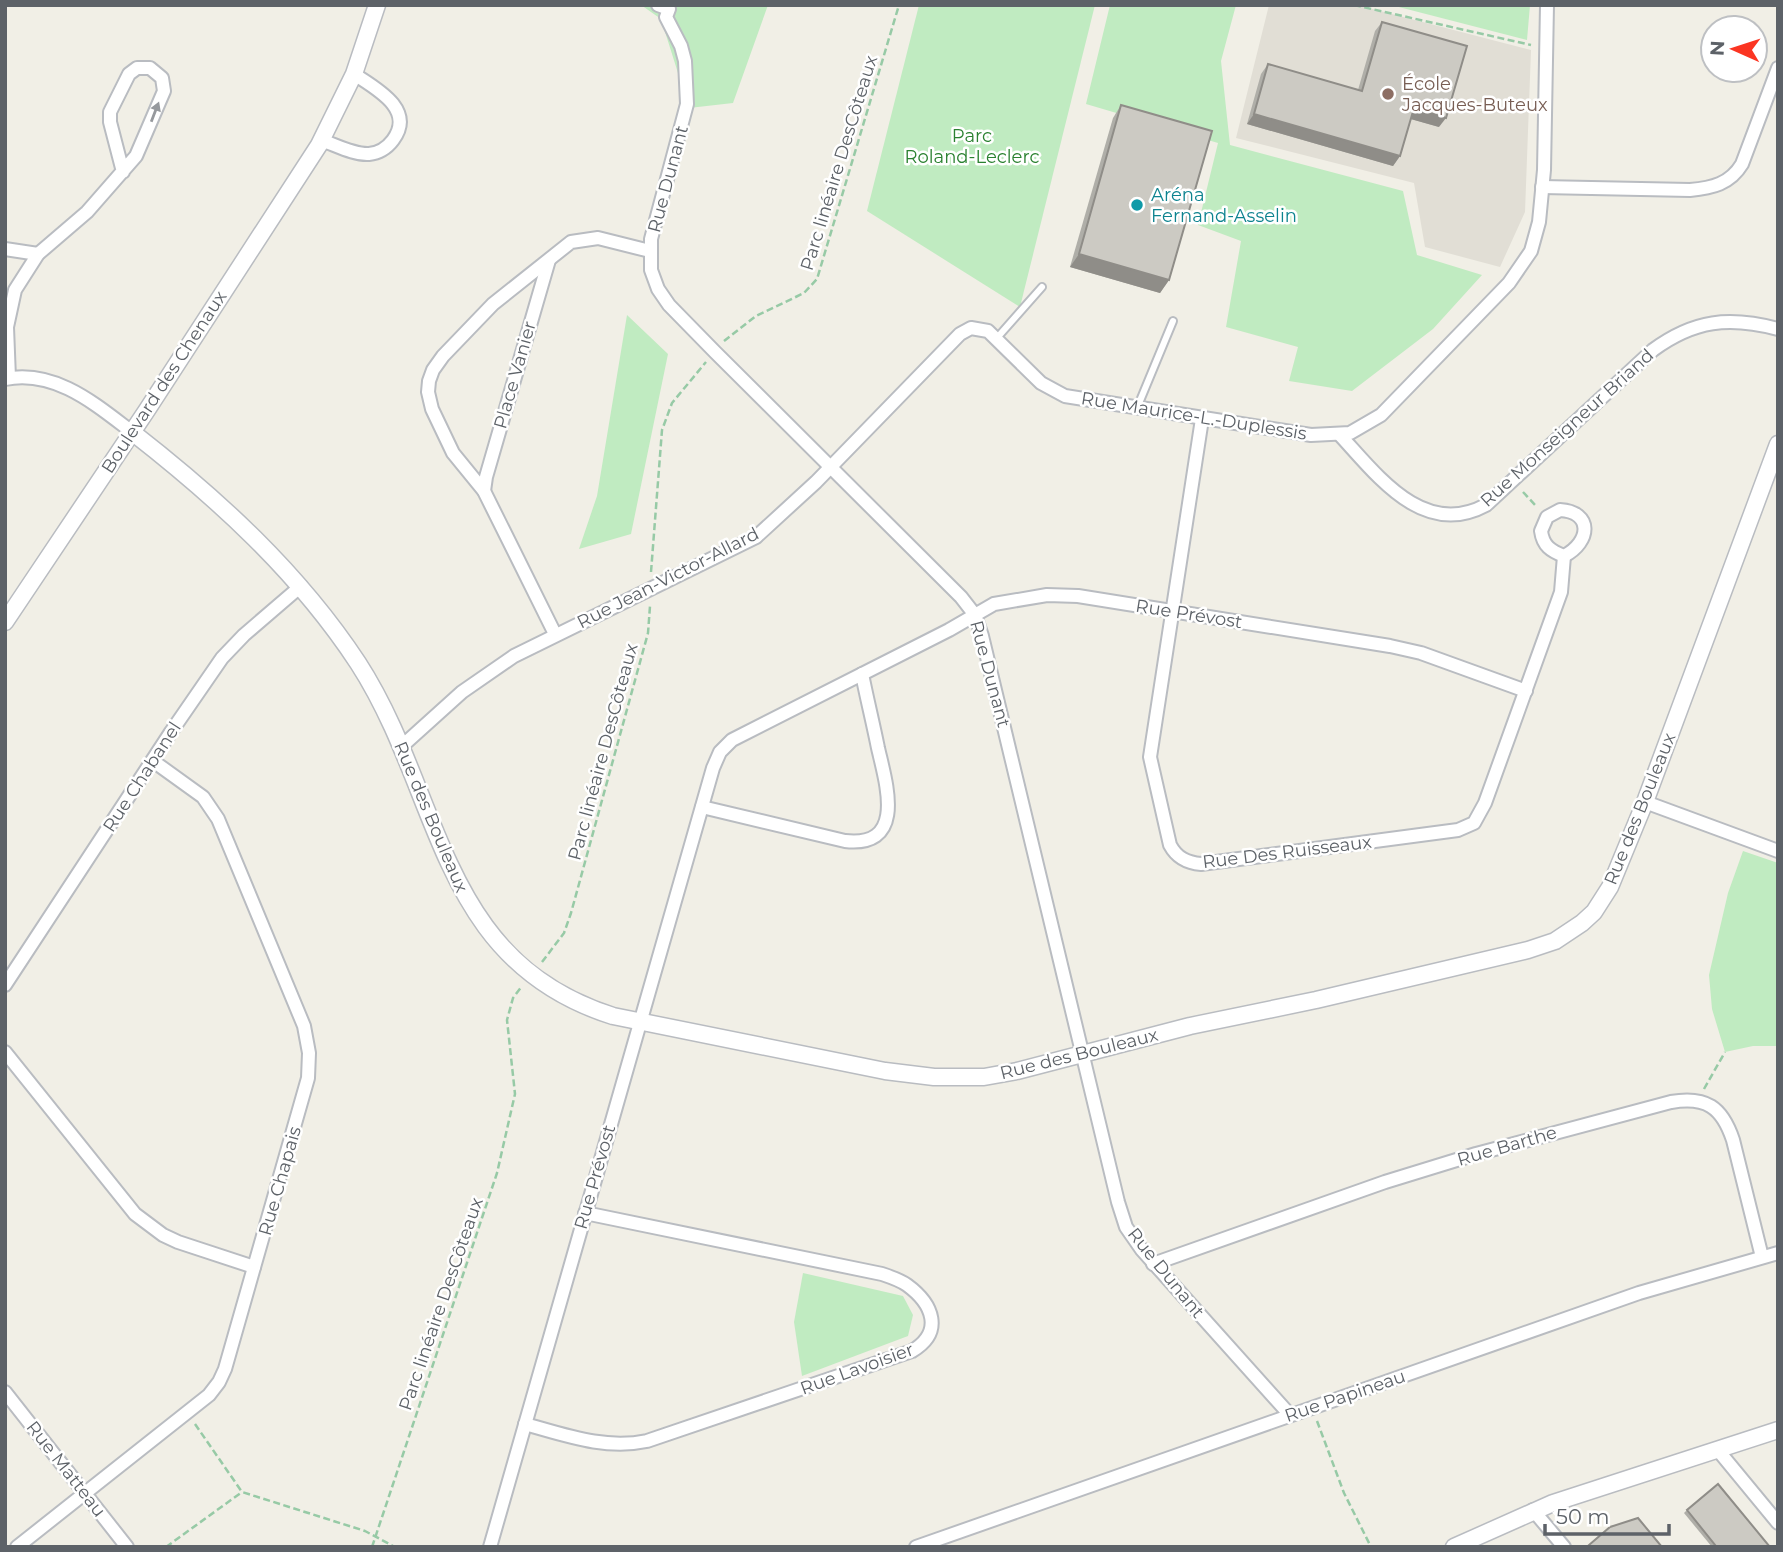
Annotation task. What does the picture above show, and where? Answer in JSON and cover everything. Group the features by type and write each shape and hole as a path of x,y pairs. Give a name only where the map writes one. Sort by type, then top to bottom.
{"street":[{"name":"Boulevard des Chenaux","path":"5,622 321,141 354,74 377,5"},
{"name":"Rue Dunant","path":"658,5 669,9 666,17 681,46 685,61 687,104 652,239 650,251 654,281 663,298 961,597 975,615 1122,1215 1133,1239 1153,1264 1290,1415"},
{"name":"Rue Maurice-L.-Duplessis","path":"977,328 988,331 1041,383 1056,393 1299,434 1339,434 1360,429 1381,415 1509,283 1524,263 1536,237 1542,187 1547,5"},
{"path":"123,172 110,122 110,112 129,74 137,68 150,68 162,78 164,91 141,148 123,172 74,225 38,254 9,297 7,379 33,377 57,384 89,400 132,432"},
{"path":"1542,187 1690,190 1726,181 1742,164 1778,68"},
{"path":"321,141 359,153 370,153 383,149 395,137 399,120 396,106 387,95 354,74"},
{"path":"555,634 484,491 453,453 432,409 428,392 429,381 443,356 493,304 571,242 587,238 609,240 650,251"},
{"path":"5,249 38,254"},
{"name":"Place Vanier","path":"484,491 550,259"},
{"name":"Rue Monseigneur Briand","path":"1339,434 1400,497 1436,513 1459,514 1486,505 1653,350 1676,335 1703,324 1719,322 1751,323 1778,329"},
{"name":"Rue Jean-Victor-Allard","path":"401,747 478,680 514,656 756,537 830,468 960,334 977,328"},
{"name":"Rue Des Ruisseaux","path":"1202,419 1150,764 1170,845 1177,855 1194,863 1469,827 1478,818 1485,803 1561,592 1564,556"},
{"name":"Rue des Bouleaux","path":"132,432 224,508 301,586 358,664 388,718 449,866 466,898 496,941 532,974 576,1001 603,1013 885,1071 934,1077 999,1075 1190,1026 1317,1000 1515,953 1555,940 1582,923 1603,899 1645,802 1778,444"},
{"path":"1560,510 1574,513 1585,531 1581,544 1564,556 1551,550 1542,538 1541,531 1547,517 1560,510"},
{"name":"Rue Chabanel","path":"5,985 171,732 233,645 301,586"},
{"name":"Rue Prévost","path":"490,1547 715,760 726,745 1004,601 1063,595 1405,649 1526,691"},
{"path":"702,807 845,841 867,840 877,834 884,826 889,803 862,674"},
{"name":"Rue Chapais","path":"17,1547 209,1395 222,1377 305,1093 310,1065 304,1026 214,811 203,797 153,761"},
{"path":"1645,802 1778,851"},
{"path":"5,1052 135,1214 163,1235 178,1242 254,1267"},
{"name":"Rue Barthe","path":"1153,1264 1385,1182 1476,1154 1671,1101 1697,1101"},
{"path":"1697,1101 1718,1112 1730,1132 1762,1257"},
{"name":"Rue Lavoisier","path":"525,1424 603,1443 632,1444 647,1441 912,1351 928,1339 932,1330 931,1312 914,1290 882,1274 585,1213"},
{"name":"Rue Papineau","path":"916,1547 1663,1285 1778,1253"},
{"name":"Rue Matteau","path":"5,1392 127,1547"},
{"path":"1454,1547 1533,1510 1778,1430"},
{"path":"1717,1449 1778,1523"},
{"path":"1533,1510 1564,1547"}],"lane":[{"path":"996,339 1042,287"},
{"path":"1137,408 1172,321"}],"path":[{"name":"Parc linéaire DesCôteaux","path":"372,1547 498,1173 515,1094 507,1020 513,998 564,933 648,633 662,430 668,411 677,395 729,336 747,321 804,293 817,279 899,5"},
{"path":"1354,5 1524,45 1546,46"},
{"path":"1513,481 1547,517"},
{"path":"1697,1101 1725,1052"},
{"path":"1312,1407 1344,1493 1371,1547"},
{"path":"187,1413 242,1493 365,1531 396,1547"},
{"path":"166,1547 242,1493"}],"shaded area":[{"name":"École Jacques-Buteux","path":"1269,5 1357,5 1531,50 1525,212 1500,267 1425,247 1414,183 1236,138"}],"green space":[{"path":"641,5 768,5 733,103 689,108 661,19"},
{"name":"Parc Roland-Leclerc","path":"919,5 1095,5 1020,307 867,211"},
{"path":"1110,5 1236,5 1221,61 1230,145 1403,191 1417,255 1482,275 1433,329 1352,391 1289,381 1298,347 1226,327 1241,241 1198,225 1218,143 1086,104"},
{"path":"1391,5 1530,5 1527,40"},
{"path":"627,315 668,354 631,534 579,549 597,496"},
{"path":"1743,851 1778,863 1778,1046 1753,1046 1725,1052 1712,1009 1709,975 1728,893"},
{"path":"803,1273 903,1296 913,1315 908,1336 802,1376 794,1322"}],"building":[{"path":"1382,22 1467,46 1446,118 1414,108 1400,156 1254,114 1268,64 1362,91"},
{"name":"Aréna Fernand-Asselin","path":"1121,105 1212,131 1169,280 1079,254"},
{"path":"1718,1484 1770,1547 1713,1547 1715,1545 1687,1510"},
{"path":"1638,1518 1662,1547 1589,1545 1610,1527"}],"place":[{"name":"École Jacques-Buteux","path":"1388,94"},
{"name":"Aréna Fernand-Asselin","path":"1137,205"}]}
